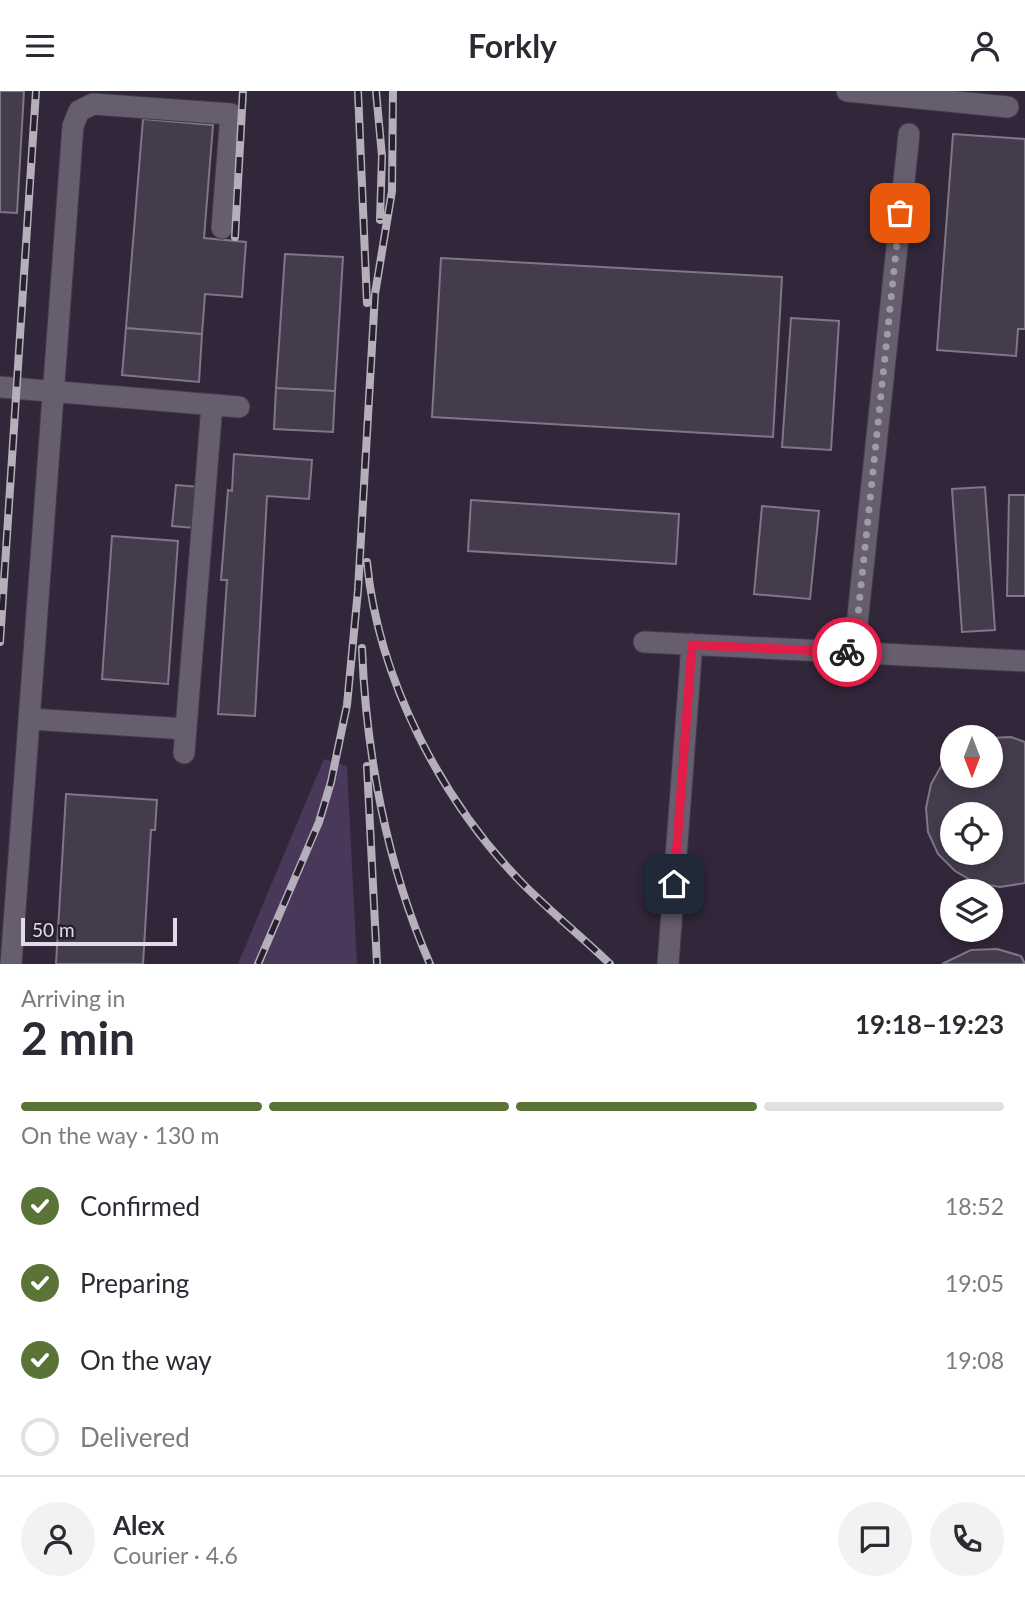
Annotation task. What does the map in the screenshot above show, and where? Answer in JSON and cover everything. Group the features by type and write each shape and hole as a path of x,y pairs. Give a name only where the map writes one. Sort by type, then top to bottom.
{"lane":[{"path":"847,91 1016,108"},
{"path":"977,91 1016,108"},
{"path":"11,964 56,391 73,126 79,111 93,103 231,114 222,228"},
{"path":"854,653 909,134"},
{"path":"0,387 239,407"},
{"path":"184,753 212,405"},
{"path":"644,642 1025,661"},
{"path":"668,964 692,645"},
{"path":"30,719 187,729"}],"shaded area":[{"path":"0,91 1025,91 1025,964 0,964"},
{"path":"324,759 347,766 357,964 238,964"}],"building":[{"path":"0,91 24,91 17,213 0,212"},
{"path":"143,119 213,125 204,238 246,242 242,297 205,294 202,334 126,328"},
{"path":"953,134 1025,139 1025,329 1018,329 1016,356 937,350"},
{"path":"285,254 343,257 335,391 276,388"},
{"path":"441,258 782,277 773,437 432,417"},
{"path":"791,318 839,321 831,450 782,447"},
{"path":"126,328 202,334 199,382 122,375"},
{"path":"276,388 335,391 333,432 274,429"},
{"path":"234,454 312,460 309,499 267,496 255,716 218,714 227,580 221,580 228,490 232,491"},
{"path":"176,485 200,487 196,528 172,526"},
{"path":"985,487 995,630 962,632 952,489"},
{"path":"1009,495 1025,495 1025,596 1007,596"},
{"path":"471,500 679,514 676,564 468,551"},
{"path":"762,506 819,511 810,599 754,594"},
{"path":"112,536 178,541 168,684 102,679"},
{"path":"1003,737 1025,742 1025,883 1003,887 1003,879 969,879 949,865 1003,865 1003,802 940,802 940,856 938,854 928,832 926,808 931,784 940,768 940,788 1003,788"},
{"path":"66,794 157,800 155,830 151,830 143,964 56,964"},
{"path":"997,949 1021,956 1025,964 942,964 971,950"}],"railway":[{"path":"0,642 36,91"},
{"path":"235,237 243,91"},
{"path":"358,91 367,303"},
{"path":"376,91 382,156 380,220"},
{"path":"258,964 319,822 331,782 347,705 358,590 375,294 392,191 393,91"},
{"path":"367,562 374,606 400,694 441,777 494,852 524,885 610,964"},
{"path":"362,648 368,728 381,809 402,888 430,964"},
{"path":"367,766 377,964"}],"way so far":[{"path":"847,652 854,653 867,502 900,213"}],"route":[{"path":"674,884 692,645 847,652"}]}
